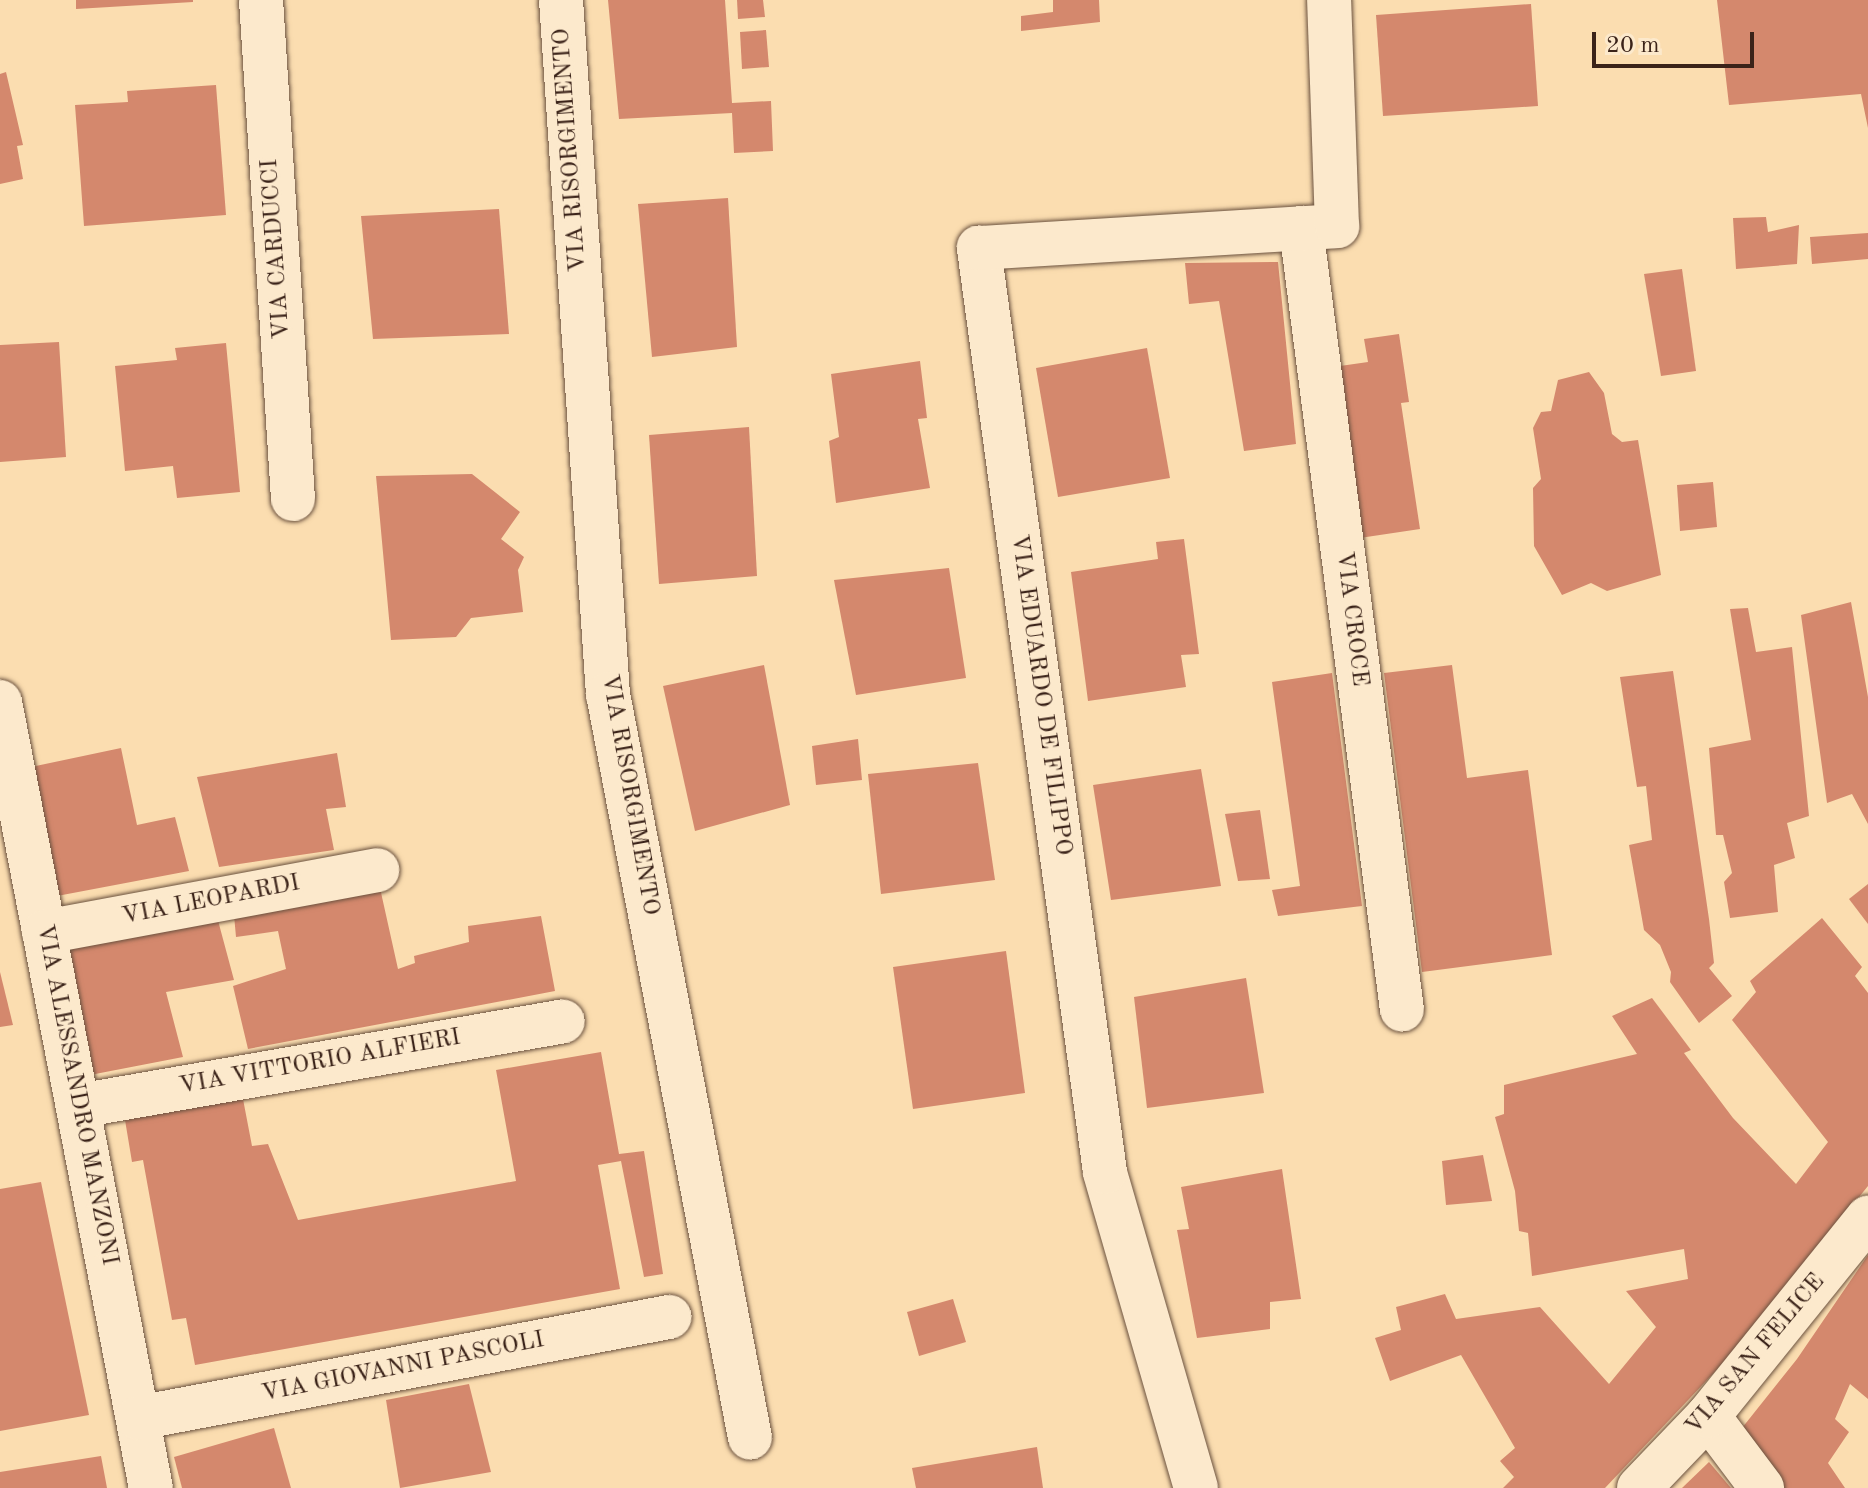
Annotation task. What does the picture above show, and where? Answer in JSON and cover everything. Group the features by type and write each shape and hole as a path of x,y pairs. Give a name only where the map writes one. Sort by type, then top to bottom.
{"street":[{"name":"VIA CARDUCCI","path":"261,0 293,499"},
{"name":"VIA RISORGIMENTO","path":"561,0 608,694 750,1438"},
{"name":"VIA CROCE","path":"1329,0 1319,227 1402,1010"},
{"name":"VIA EDUARDO DE FILIPPO","path":"1196,1488 1105,1172 979,248 1319,227"},
{"name":"VIA ALESSANDRO MANZONI","path":"0,702 151,1488"},
{"name":"VIA LEOPARDI","path":"44,932 377,870"},
{"name":"VIA VITTORIO ALFIERI","path":"78,1106 563,1021"},
{"name":"VIA SAN FELICE","path":"1639,1488 1708,1416 1868,1218"},
{"name":"VIA GIOVANNI PASCOLI","path":"138,1418 669,1317"},
{"path":"1708,1416 1762,1488"}],"building":[{"path":"76,0 193,0 193,2 76,9"},
{"path":"608,0 725,0 732,103 771,101 773,151 734,153 732,113 619,119"},
{"path":"737,0 763,0 765,17 738,19"},
{"path":"1053,0 1099,0 1100,22 1021,31 1021,16 1053,12"},
{"path":"1717,0 1868,0 1868,128 1861,94 1729,105"},
{"path":"1531,4 1538,106 1383,116 1376,15"},
{"path":"766,30 769,67 742,69 740,32"},
{"path":"6,72 23,145 17,146 23,179 0,184 0,74"},
{"path":"216,85 226,215 84,226 75,105 128,102 127,91"},
{"path":"728,198 737,347 652,357 638,204"},
{"path":"499,209 509,334 373,339 361,216"},
{"path":"1766,217 1768,232 1799,225 1797,264 1736,269 1733,218"},
{"path":"1868,233 1868,259 1812,264 1810,237"},
{"path":"1278,262 1296,444 1244,451 1219,301 1189,304 1185,263"},
{"path":"1682,269 1696,371 1661,376 1644,274"},
{"path":"1399,334 1409,402 1401,403 1420,529 1353,539 1326,368 1368,362 1364,339"},
{"path":"59,342 66,457 0,462 0,345"},
{"path":"226,343 240,492 177,498 173,466 125,471 115,366 177,360 175,348"},
{"path":"1147,348 1170,478 1058,497 1036,368"},
{"path":"920,361 927,418 918,419 930,488 836,503 829,441 839,437 831,374"},
{"path":"1589,372 1604,393 1612,434 1622,442 1638,440 1661,575 1607,591 1591,583 1562,595 1534,546 1533,488 1541,479 1533,428 1541,412 1551,411 1558,380"},
{"path":"749,427 757,576 659,584 649,435"},
{"path":"472,474 520,512 501,539 524,557 518,570 523,612 471,618 456,637 391,640 376,476"},
{"path":"1713,482 1717,527 1680,531 1677,485"},
{"path":"1184,539 1199,654 1181,655 1186,687 1088,701 1071,572 1158,559 1156,542"},
{"path":"949,568 966,678 856,695 834,580"},
{"path":"1851,602 1868,697 1868,824 1852,794 1827,803 1801,615"},
{"path":"1748,608 1756,652 1792,647 1809,816 1787,823 1795,858 1774,865 1778,912 1730,918 1724,882 1732,873 1723,835 1716,835 1709,748 1751,740 1730,609"},
{"path":"764,665 790,805 695,831 663,686"},
{"path":"1452,665 1467,778 1528,770 1552,955 1422,972 1384,673"},
{"path":"1673,671 1709,919 1714,963 1709,968 1732,996 1699,1023 1670,982 1671,972 1660,945 1644,930 1629,845 1652,840 1646,786 1637,787 1620,677"},
{"path":"1332,673 1362,906 1278,916 1272,890 1300,886 1272,682"},
{"path":"858,739 862,780 816,785 812,746"},
{"path":"121,748 137,825 175,817 189,871 57,896 31,767"},
{"path":"337,753 346,807 326,809 334,850 219,867 197,777"},
{"path":"978,763 995,880 881,894 868,774"},
{"path":"1201,769 1221,886 1111,900 1093,785"},
{"path":"1260,810 1270,879 1238,881 1225,814"},
{"path":"1868,884 1868,924 1849,899"},
{"path":"380,888 398,969 415,963 414,956 469,942 468,926 541,916 555,991 248,1049 233,986 286,969 278,931 236,937 234,915"},
{"path":"216,913 234,980 166,992 183,1057 90,1075 63,947"},
{"path":"1822,918 1862,967 1855,976 1868,993 1868,1186 1724,1362 1605,1488 1503,1488 1514,1477 1500,1461 1515,1448 1461,1355 1390,1381 1375,1338 1401,1330 1396,1307 1445,1294 1456,1319 1540,1307 1609,1384 1656,1327 1626,1291 1688,1279 1684,1249 1532,1276 1528,1233 1519,1231 1515,1191 1495,1117 1504,1114 1504,1085 1637,1054 1612,1016 1652,998 1691,1050 1684,1053 1733,1118 1796,1184 1828,1142 1732,1020 1756,992 1750,981"},
{"path":"1006,951 1025,1093 913,1109 893,967"},
{"path":"0,972 13,1025 0,1027"},
{"path":"1246,978 1264,1093 1147,1108 1134,997"},
{"path":"601,1052 619,1154 644,1151 663,1274 644,1277 621,1161 598,1165 620,1289 195,1365 186,1318 172,1320 143,1160 132,1162 125,1120 243,1099 252,1146 268,1144 298,1220 516,1181 496,1070"},
{"path":"1483,1155 1492,1201 1446,1205 1442,1161"},
{"path":"1282,1169 1301,1299 1270,1302 1270,1329 1197,1338 1177,1230 1189,1229 1181,1187"},
{"path":"41,1182 89,1415 0,1431 0,1189"},
{"path":"1868,1255 1868,1399 1850,1384 1835,1419 1849,1432 1828,1463 1845,1488 1780,1488 1742,1428 1797,1359"},
{"path":"953,1299 966,1342 919,1356 907,1312"},
{"path":"469,1384 491,1472 400,1488 386,1400"},
{"path":"274,1428 291,1488 182,1488 174,1457"},
{"path":"1037,1447 1043,1488 916,1488 912,1468"},
{"path":"101,1456 107,1488 0,1488 0,1472"},
{"path":"1709,1462 1731,1488 1682,1488"}]}
